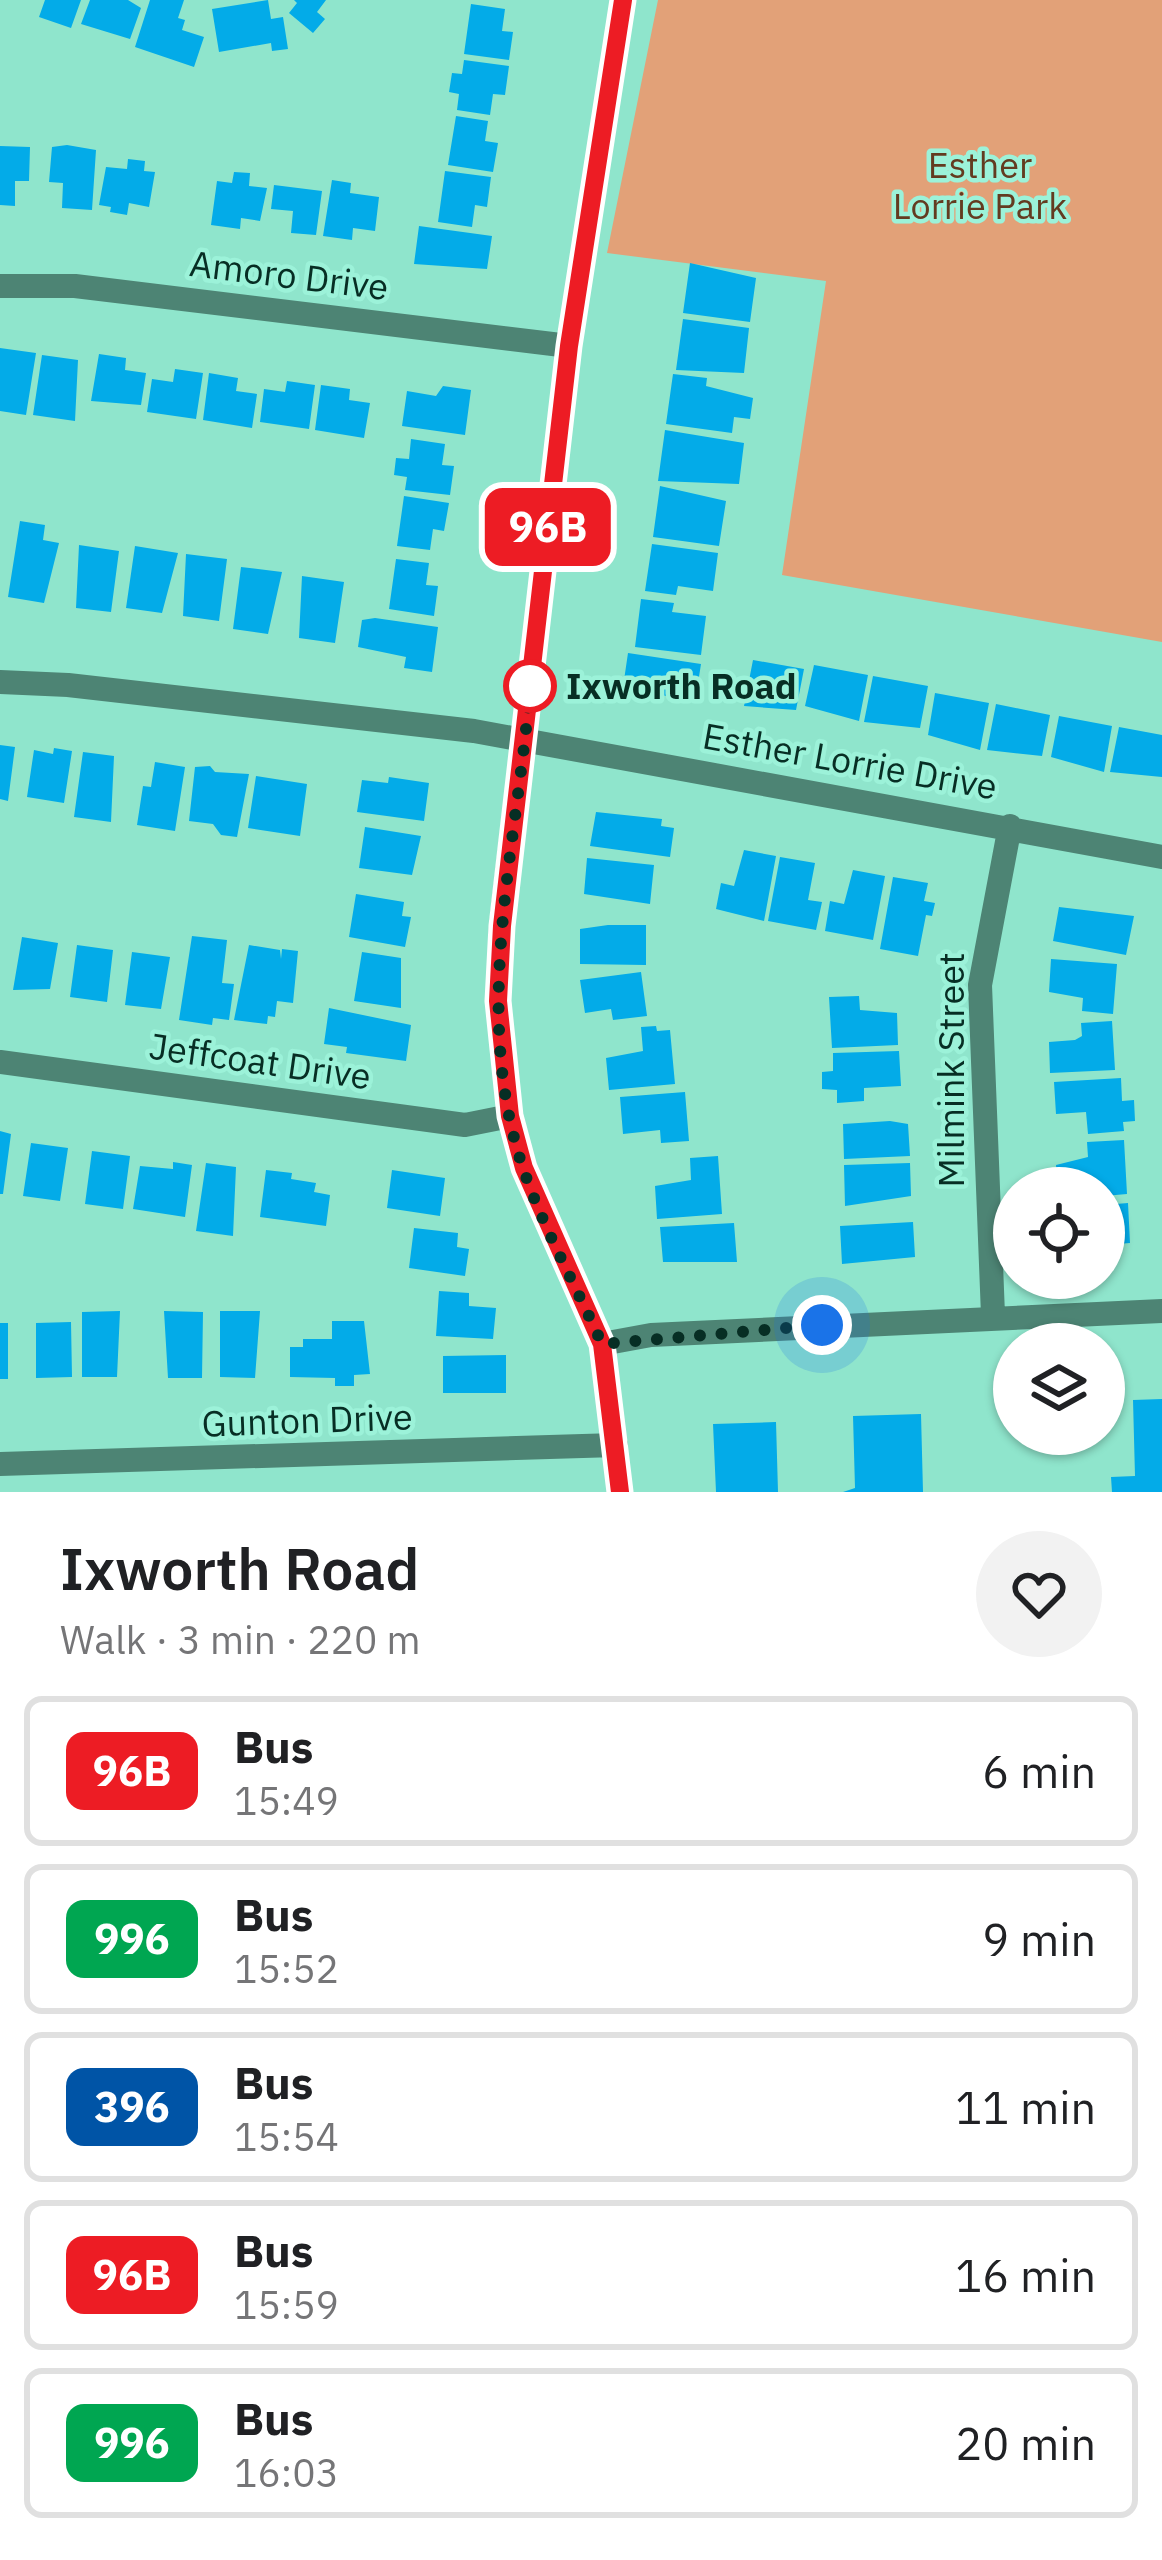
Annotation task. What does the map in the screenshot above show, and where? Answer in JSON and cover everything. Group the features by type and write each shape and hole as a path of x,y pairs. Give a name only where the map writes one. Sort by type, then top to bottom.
{"street":[{"path":"620,1492 602,1344 524,1168 510,1116 498,1001 569,346 623,0"},
{"name":"Amoro Drive","path":"0,286 75,286 569,346"},
{"path":"0,682 68,685 524,740"},
{"name":"Esther Lorrie Drive","path":"524,740 1162,857"},
{"name":"Milmink Street","path":"993,1315 980,985 1010,826"},
{"name":"Jeffcoat Drive","path":"0,1062 465,1125 510,1116"},
{"path":"602,1344 651,1336 993,1315 1162,1311"},
{"name":"Gunton Drive","path":"0,1464 616,1445"}],"green space":[{"name":"Esther Lorrie Park","path":"658,0 1162,0 1162,642 782,575 826,281 607,253"}],"building":[{"path":"45,0 81,0 71,28 39,17"},
{"path":"90,0 128,0 141,8 130,39 81,24"},
{"path":"150,0 184,0 178,18 185,20 182,30 204,37 194,67 135,47"},
{"path":"268,0 271,19 283,17 288,49 272,51 271,43 219,52 212,9"},
{"path":"294,0 326,0 317,12 325,19 313,33 289,13 297,3"},
{"path":"471,4 505,9 502,31 513,32 509,60 464,54"},
{"path":"464,60 509,66 505,95 493,94 490,115 457,110 459,94 449,92 452,73 462,74"},
{"path":"456,116 488,121 485,141 498,143 493,172 448,165"},
{"path":"0,146 30,147 29,181 15,181 15,206 0,205"},
{"path":"52,147 96,150 92,210 62,208 63,183 49,182"},
{"path":"128,159 145,161 144,171 155,172 149,207 129,203 127,215 99,205 106,167 127,169"},
{"path":"445,171 491,177 487,207 475,205 472,227 438,222"},
{"path":"234,172 250,173 249,186 267,188 260,221 241,218 240,229 211,225 217,181 232,183"},
{"path":"332,180 351,183 350,193 379,197 375,231 353,228 352,240 323,236"},
{"path":"274,185 322,191 316,235 291,233 293,211 271,209"},
{"path":"419,226 492,236 487,269 414,264"},
{"path":"690,263 756,278 750,322 683,313"},
{"path":"683,319 749,328 744,373 676,370"},
{"path":"0,348 36,353 26,415 0,411"},
{"path":"99,354 126,358 125,370 146,373 141,405 91,401"},
{"path":"42,355 78,360 75,421 33,415"},
{"path":"175,369 203,373 196,419 147,412 152,379 173,382"},
{"path":"209,373 238,378 236,391 257,394 252,428 203,420"},
{"path":"673,374 707,378 706,386 753,398 750,419 734,417 732,433 666,424"},
{"path":"287,381 315,385 309,429 260,422 264,389 285,392"},
{"path":"321,385 350,389 349,400 370,403 364,438 315,430"},
{"path":"443,386 471,390 465,435 402,426 407,391 436,396"},
{"path":"665,430 744,443 739,484 658,481"},
{"path":"411,439 445,444 442,465 454,466 450,495 405,490 407,477 394,475 396,458 409,459"},
{"path":"660,486 726,501 719,546 653,537"},
{"path":"404,496 449,503 444,531 433,529 430,550 397,546"},
{"path":"20,521 45,525 43,540 59,543 44,603 8,597"},
{"path":"652,544 718,553 713,591 678,586 676,595 645,591"},
{"path":"79,545 119,551 111,612 76,608"},
{"path":"135,546 178,553 162,613 126,608"},
{"path":"186,554 227,559 219,621 183,616"},
{"path":"396,559 429,563 426,585 438,586 434,616 389,609"},
{"path":"241,567 282,572 268,634 233,629"},
{"path":"302,576 344,582 335,643 299,638"},
{"path":"641,599 674,603 672,612 706,616 701,655 635,647"},
{"path":"362,620 438,627 432,672 404,668 406,657 358,647"},
{"path":"628,653 701,664 695,702 623,687"},
{"path":"753,660 804,669 796,710 744,706"},
{"path":"814,665 868,675 859,721 805,706"},
{"path":"873,676 928,686 920,728 864,722"},
{"path":"935,693 989,703 980,750 928,735"},
{"path":"996,704 1050,715 1042,756 987,750"},
{"path":"1059,716 1112,726 1104,772 1051,757"},
{"path":"1119,727 1162,735 1162,777 1110,772"},
{"path":"0,745 15,747 8,801 0,799"},
{"path":"54,748 72,751 64,803 27,797 34,750 53,754"},
{"path":"83,752 114,756 111,822 74,817"},
{"path":"155,762 185,767 175,831 137,825 143,786 151,787"},
{"path":"210,766 215,772 249,774 237,837 221,835 213,824 189,821 195,767"},
{"path":"256,776 307,784 300,836 248,828"},
{"path":"389,777 429,783 424,821 357,812 362,780 388,783"},
{"path":"596,812 662,819 661,826 674,828 670,857 590,846"},
{"path":"365,827 421,836 412,875 359,868"},
{"path":"744,850 776,856 764,921 716,909 721,883 734,886"},
{"path":"780,857 815,863 808,900 822,902 816,930 768,921"},
{"path":"587,858 654,865 650,904 584,894"},
{"path":"853,870 885,876 873,940 825,931 830,901 844,904"},
{"path":"893,877 928,883 924,901 935,903 932,916 926,915 918,956 880,949"},
{"path":"356,894 404,902 402,916 411,917 405,947 349,937"},
{"path":"1059,907 1134,916 1126,955 1053,941"},
{"path":"646,925 646,965 580,964 580,929"},
{"path":"192,936 227,940 222,983 234,984 229,1020 213,1018 212,1025 179,1020"},
{"path":"22,937 58,943 50,989 13,990"},
{"path":"77,945 113,950 107,1002 70,997"},
{"path":"249,945 280,950 281,959 282,949 298,951 293,1003 277,1001 275,1017 268,1016 267,1024 234,1020"},
{"path":"132,952 170,957 161,1009 125,1005"},
{"path":"362,952 401,958 401,1008 354,1001"},
{"path":"1051,959 1117,964 1113,1014 1082,1011 1083,998 1049,992"},
{"path":"641,972 647,1016 613,1020 611,1009 585,1013 580,980"},
{"path":"859,996 860,1010 897,1013 898,1045 832,1048 829,997"},
{"path":"329,1008 411,1025 406,1061 346,1053 347,1047 324,1044"},
{"path":"1112,1021 1115,1070 1050,1073 1049,1042 1082,1036 1081,1023"},
{"path":"656,1026 657,1031 670,1030 675,1084 609,1090 606,1058 643,1051 641,1027"},
{"path":"899,1051 901,1086 864,1088 864,1101 837,1103 837,1090 822,1089 822,1072 833,1071 833,1053"},
{"path":"1121,1078 1122,1101 1134,1100 1135,1121 1123,1122 1124,1131 1088,1134 1086,1112 1056,1114 1054,1082"},
{"path":"685,1092 689,1141 661,1143 660,1130 623,1134 620,1097"},
{"path":"843,1124 908,1124 910,1156 844,1159"},
{"path":"0,1131 11,1134 3,1194 0,1194"},
{"path":"1124,1140 1127,1194 1125,1167 1056,1167 1088,1157 1087,1142"},
{"path":"31,1143 68,1148 60,1201 23,1196"},
{"path":"92,1151 130,1156 123,1209 85,1204"},
{"path":"718,1156 722,1214 657,1219 655,1186 691,1180 690,1158"},
{"path":"173,1162 192,1165 185,1217 133,1209 140,1166 173,1169"},
{"path":"206,1163 236,1167 233,1236 196,1231"},
{"path":"910,1163 911,1196 845,1206 844,1165"},
{"path":"266,1170 292,1173 291,1179 316,1183 314,1192 330,1195 326,1226 260,1217"},
{"path":"392,1170 445,1178 440,1216 387,1208"},
{"path":"1125,1203 1130,1243 1125,1243"},
{"path":"913,1222 915,1257 842,1264 840,1226"},
{"path":"734,1223 737,1262 663,1262 660,1227"},
{"path":"414,1228 458,1233 457,1247 469,1249 465,1276 409,1268"},
{"path":"439,1291 469,1293 469,1306 496,1308 493,1339 436,1336"},
{"path":"120,1311 117,1377 82,1377 82,1312"},
{"path":"164,1311 203,1312 202,1378 168,1378"},
{"path":"220,1311 260,1311 255,1378 220,1377"},
{"path":"332,1321 364,1321 370,1374 354,1375 354,1386 335,1386 335,1378 290,1377 290,1347 303,1347 303,1339 332,1339"},
{"path":"71,1322 72,1377 36,1378 36,1323"},
{"path":"0,1323 8,1323 8,1379 0,1379"},
{"path":"506,1355 506,1393 443,1393 443,1356"},
{"path":"1162,1399 1162,1492 1112,1492 1111,1477 1135,1476 1133,1400"},
{"path":"921,1414 923,1492 843,1492 855,1488 853,1416"},
{"path":"776,1422 778,1492 716,1492 713,1424"}],"bus line":[{"name":"96B","path":"620,1492 602,1344 524,1168 510,1116 498,1001 502,926 569,346 623,0"}],"place":[{"name":"Ixworth Road","path":"530,686"}],"route":[{"path":"530,686 502,926 498,1001 503,1067 524,1168 602,1344 651,1336 822,1325"}]}
